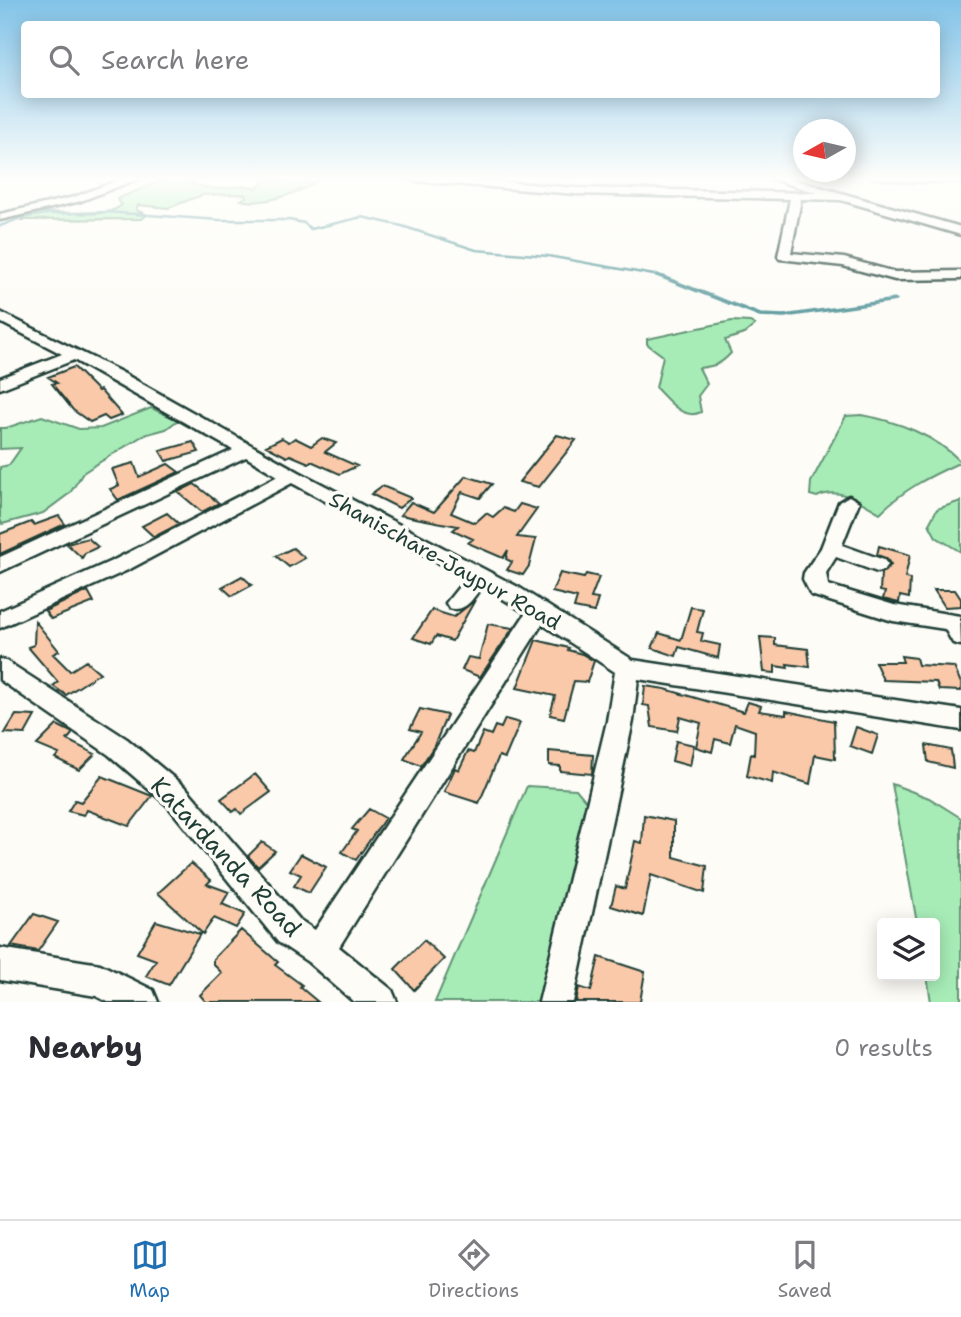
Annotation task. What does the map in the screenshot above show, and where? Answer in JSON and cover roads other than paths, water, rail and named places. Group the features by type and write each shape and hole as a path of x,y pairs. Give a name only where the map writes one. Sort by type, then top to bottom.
{"street":[{"path":"790,225 783,256 844,262 895,276 961,275"},
{"path":"939,225 961,231"},
{"name":"Shanischare-Jaypur Road","path":"0,316 75,354 292,476 479,576 628,668 961,720"},
{"path":"0,384 75,354"},
{"path":"0,565 247,450"},
{"path":"0,620 123,564 292,476"},
{"path":"849,502 831,548 815,573 814,579 819,590 893,612 952,622 961,637"},
{"path":"831,548 877,565"},
{"path":"457,603 479,576"},
{"path":"319,951 539,611"},
{"name":"Katardanda Road","path":"0,668 118,747 177,797 289,931 319,951 380,1002"},
{"path":"556,1002 620,721 628,668"},
{"path":"0,964 100,980 141,1002"}],"waterway":[{"path":"306,225 311,229 329,225"},
{"path":"396,225 476,250 548,256 660,276"},
{"path":"660,276 665,277"},
{"path":"660,276 760,315 784,316 896,300"}]}
